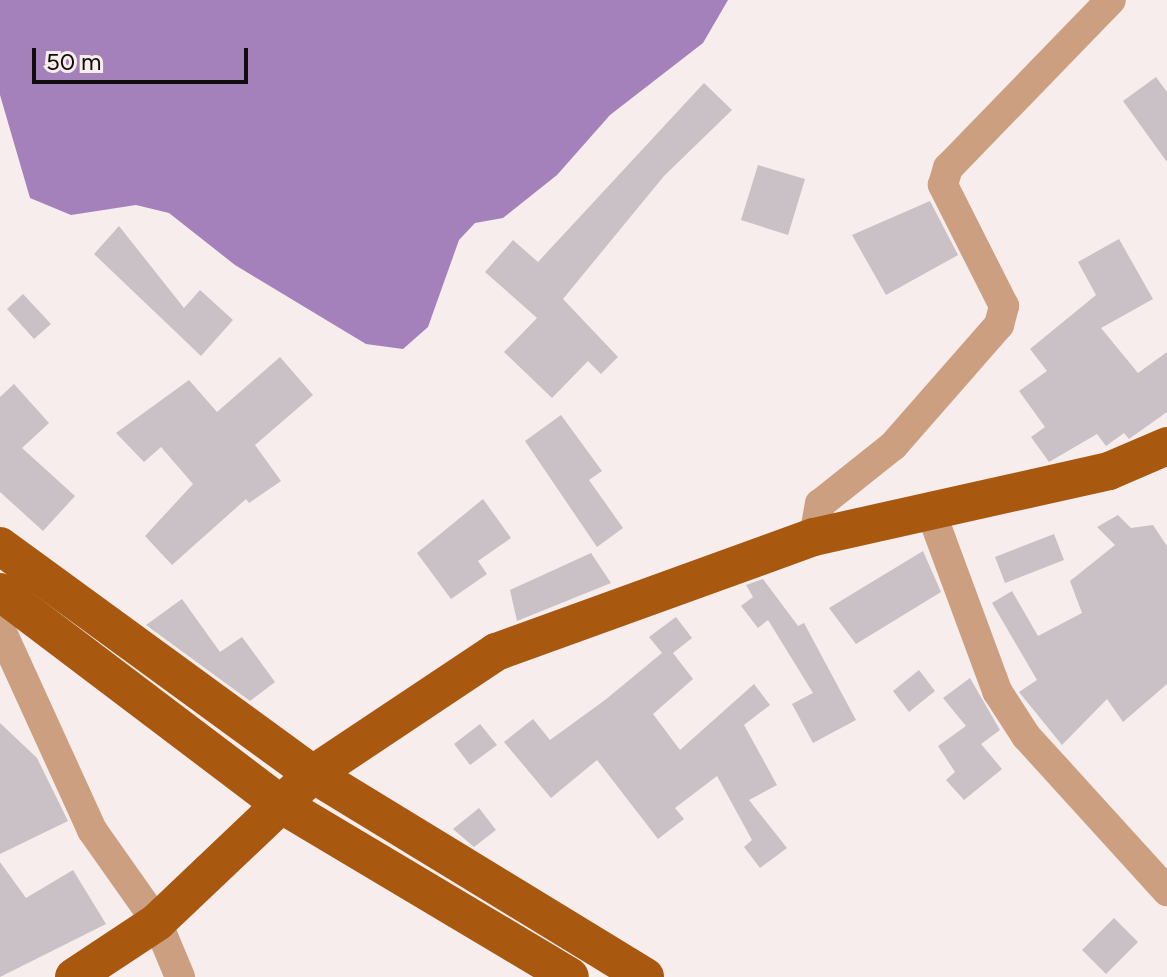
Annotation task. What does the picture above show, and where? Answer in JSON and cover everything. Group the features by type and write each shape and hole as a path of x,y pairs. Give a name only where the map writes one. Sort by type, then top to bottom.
{"main road":[{"path":"74,977 157,922 313,774 496,652 814,537 932,515 1109,471 1167,446"},
{"path":"0,546 313,774 645,977"},
{"path":"0,592 282,805 570,977"}],"street":[{"path":"814,537 820,504 893,446 999,325 1004,306 995,279 943,185 952,161 1111,0"},
{"path":"932,515 997,691 1026,736 1167,891"},
{"path":"0,628 92,830 157,922 180,977"}],"shaded area":[{"path":"0,0 728,0 703,43 610,115 557,175 503,218 475,223 459,240 428,327 403,349 366,344 235,265 169,213 136,205 71,215 30,198 0,95"}],"building":[{"path":"1156,77 1167,92 1167,162 1123,101"},
{"path":"704,83 732,110 664,176 563,299 618,357 601,374 588,361 552,398 504,352 537,318 485,272 513,240 538,262"},
{"path":"758,165 805,179 788,235 741,220"},
{"path":"930,201 958,255 886,295 852,235"},
{"path":"119,226 184,308 200,290 233,320 201,356 94,254"},
{"path":"1119,239 1153,299 1101,328 1138,373 1167,352 1167,412 1129,439 1124,433 1106,446 1097,434 1049,462 1031,437 1045,427 1019,391 1047,371 1030,349 1096,295 1078,262"},
{"path":"23,294 51,324 34,339 7,309"},
{"path":"280,357 313,395 255,445 281,481 249,503 246,499 172,565 145,536 193,484 161,447 144,462 116,433 189,380 217,412"},
{"path":"14,384 49,423 22,448 75,496 43,531 0,492 0,397"},
{"path":"561,415 602,471 589,480 623,528 597,547 525,441"},
{"path":"483,499 511,538 478,561 487,574 451,599 417,553"},
{"path":"1118,515 1131,528 1153,525 1167,546 1167,684 1123,722 1107,699 1062,745 1019,692 1037,680 992,603 1012,591 1038,636 1082,613 1070,581 1115,545 1097,527"},
{"path":"1054,534 1064,560 1005,583 995,557"},
{"path":"923,551 941,592 856,644 829,608"},
{"path":"591,553 611,583 517,621 510,590"},
{"path":"763,579 798,626 804,623 856,720 813,743 792,704 813,693 768,620 758,628 741,606 753,597 746,585"},
{"path":"182,599 220,652 242,637 275,682 250,701 146,625"},
{"path":"676,617 692,638 673,653 693,679 653,714 680,750 754,684 770,705 744,725 777,785 749,800 787,848 760,868 744,847 752,840 717,776 675,808 684,819 658,839 597,760 551,798 504,742 533,719 550,740 662,653 649,637"},
{"path":"919,670 935,691 909,712 893,691"},
{"path":"970,678 1000,730 981,744 1002,769 964,800 946,780 955,772 938,746 966,726 943,698"},
{"path":"0,723 37,758 68,821 0,854"},
{"path":"480,724 497,745 470,765 454,744"},
{"path":"479,808 496,830 474,847 453,829"},
{"path":"0,862 26,898 73,870 106,924 0,977"},
{"path":"1114,918 1138,942 1106,974 1082,950"}]}
